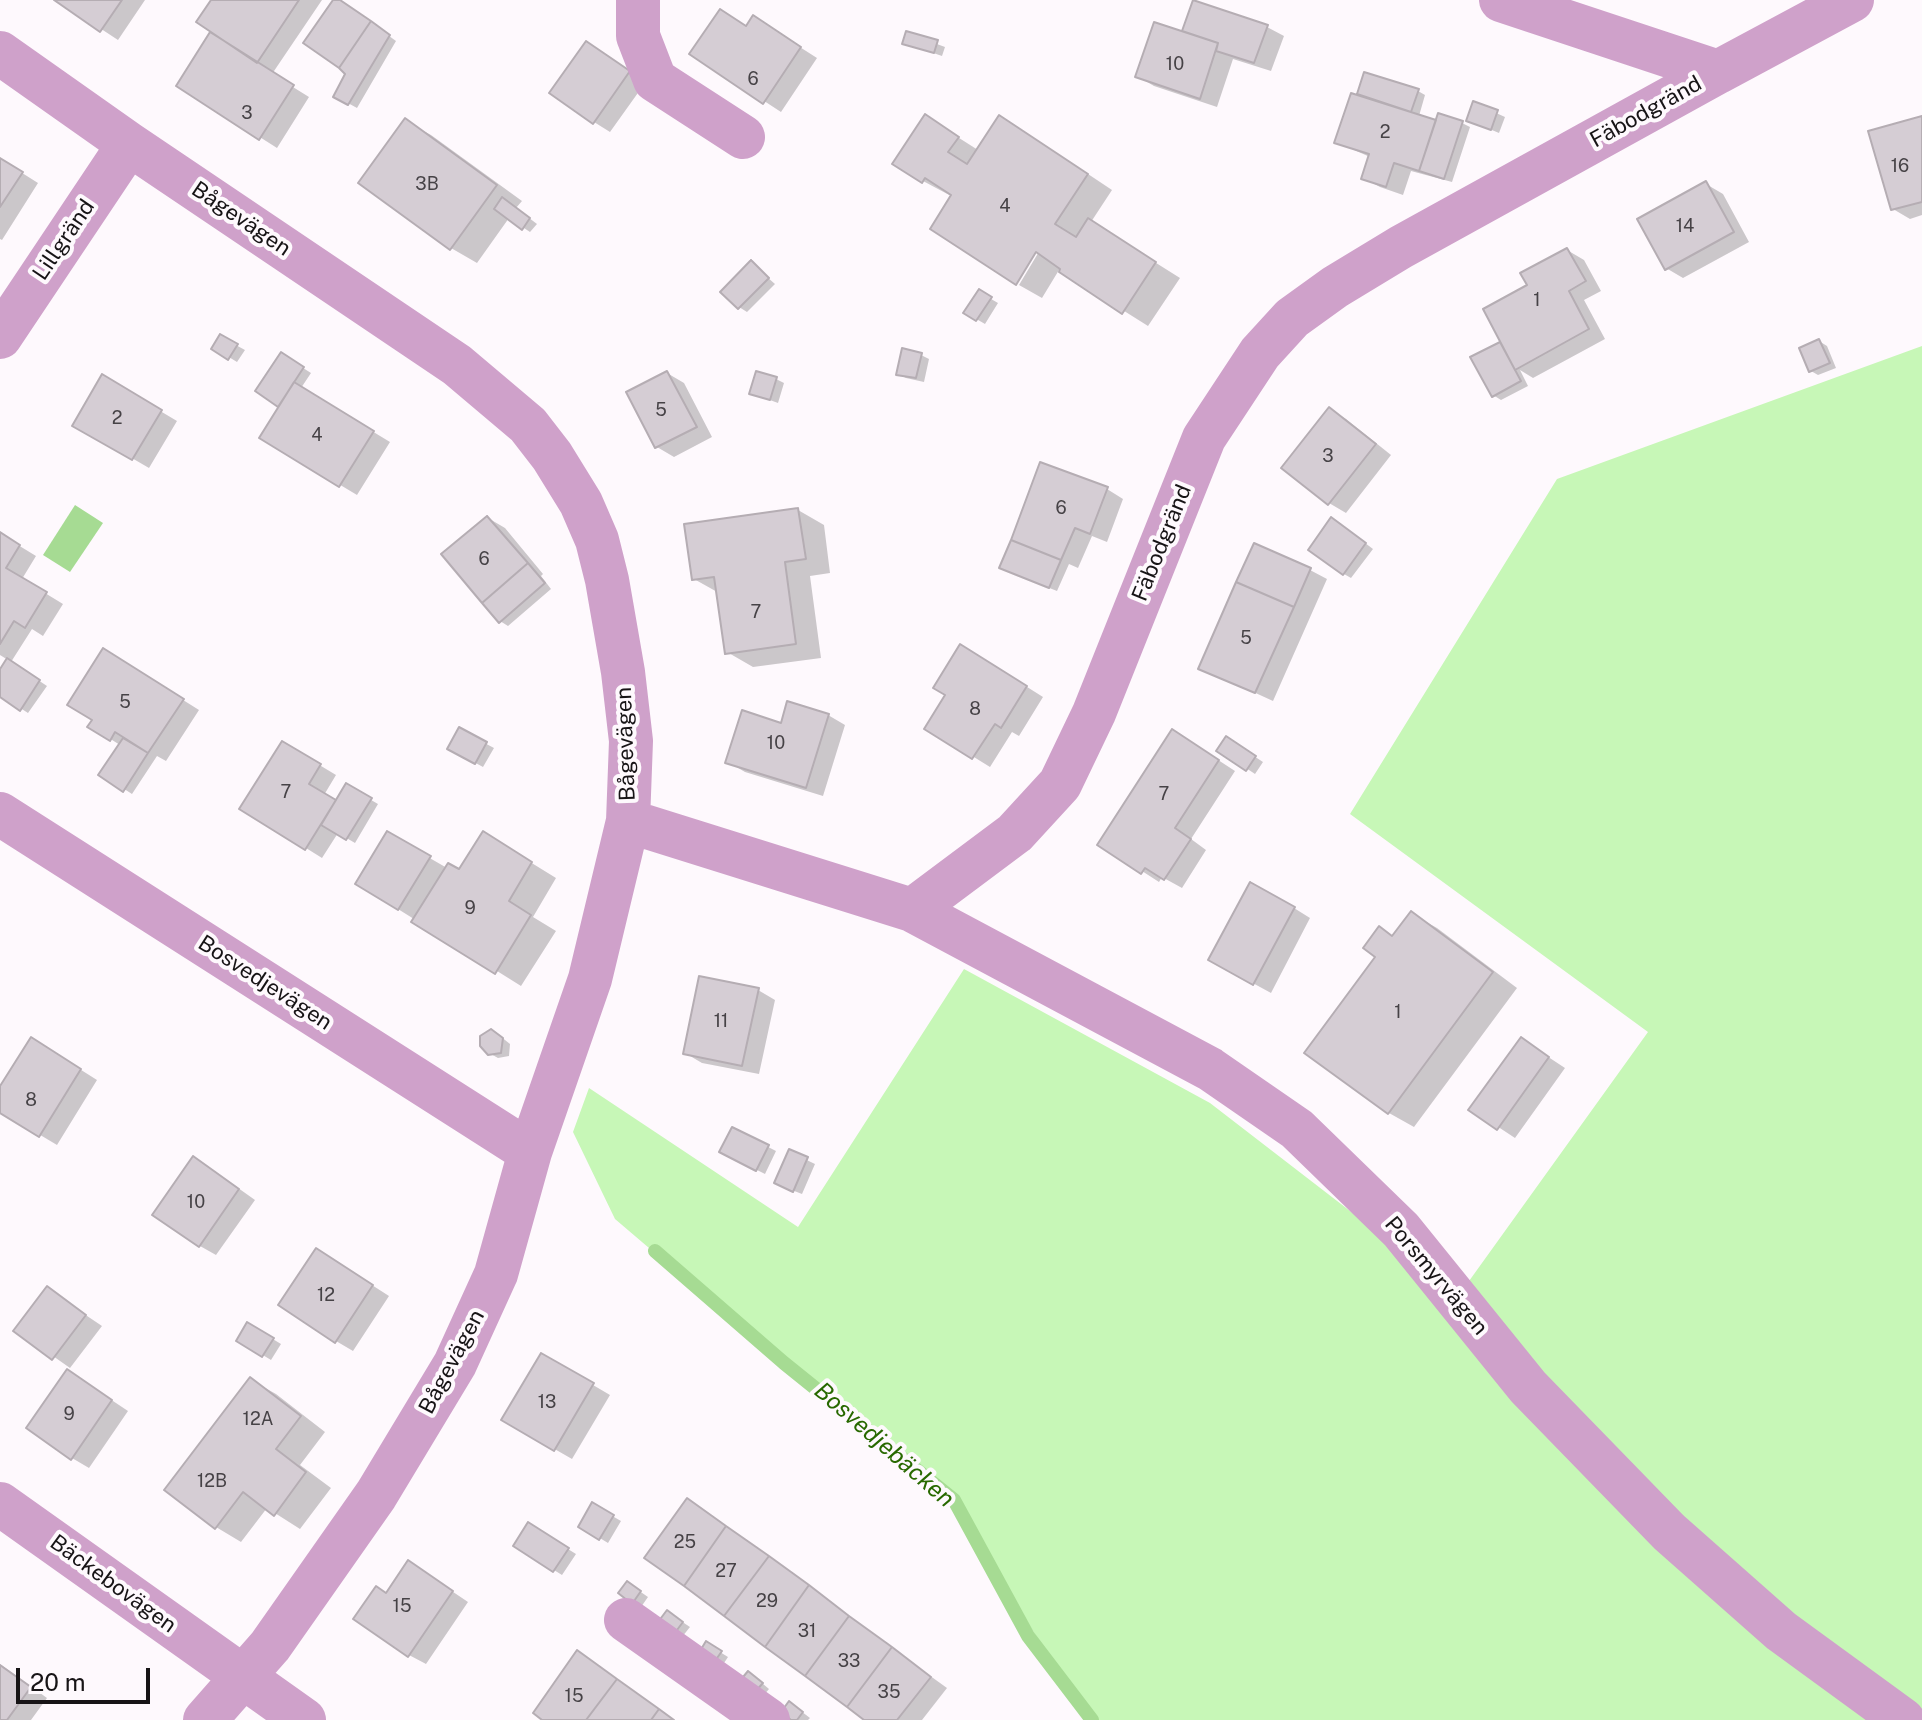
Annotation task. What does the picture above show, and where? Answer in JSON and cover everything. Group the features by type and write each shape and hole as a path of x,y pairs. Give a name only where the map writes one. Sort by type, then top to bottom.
{"street":[{"path":"638,0 638,36 655,80 743,137"},
{"path":"1501,0 1718,72"},
{"name":"Fäbodgränd","path":"912,910 1015,833 1060,784 1094,713 1204,438 1260,353 1292,318 1335,287 1401,247 1852,0"},
{"name":"Bågevägen","path":"0,53 129,144 457,365 528,425 552,456 581,503 597,540 623,672 631,741 628,821 590,979 530,1152 496,1274 455,1364 376,1495 270,1646 205,1720"},
{"name":"Lillgränd","path":"0,337 129,144"},
{"name":"Bosvedjevägen","path":"0,814 530,1152"},
{"path":"628,821 912,910"},
{"name":"Porsmyrvägen","path":"912,910 1210,1069 1297,1129 1401,1230 1528,1387 1669,1532 1781,1631 1903,1720"},
{"name":"Bäckebovägen","path":"0,1504 304,1720"},
{"path":"626,1620 768,1720"}],"shaded area":[{"path":"1922,346 1922,1720 1090,1720 954,1508 615,1219 573,1132 589,1088 798,1227 964,969 1210,1103 1459,1295 1648,1032 1350,814 1557,479"},
{"path":"75,505 103,523 70,572 43,555"}],"building":[{"path":"54,0 122,0 100,32"},
{"path":"211,0 299,0 257,63 196,22"},
{"path":"333,0 340,0 371,21 339,68 303,43"},
{"path":"1193,0 1268,25 1254,63 1216,51 1218,43 1182,31"},
{"path":"720,9 746,26 753,15 801,47 763,104 689,54"},
{"path":"371,21 390,35 348,105 333,97 345,74 339,68"},
{"path":"1154,22 1218,43 1200,99 1135,77"},
{"path":"906,31 938,40 934,53 902,44"},
{"path":"210,32 294,85 259,140 176,86"},
{"path":"586,41 630,71 593,124 549,93"},
{"path":"1364,72 1419,89 1411,112 1357,94"},
{"path":"1351,93 1436,120 1419,171 1394,163 1386,187 1361,179 1369,154 1334,143"},
{"path":"1473,101 1498,110 1491,130 1466,121"},
{"path":"1438,113 1463,121 1444,179 1419,171"},
{"path":"925,114 959,137 948,152 967,164 999,115 1088,174 1055,224 1076,237 1088,218 1156,262 1122,314 1059,272 1060,269 1036,252 1016,285 930,229 951,195 925,178 922,183 892,164"},
{"path":"1922,116 1922,202 1891,210 1868,131"},
{"path":"405,118 497,185 450,250 358,183"},
{"path":"0,158 23,172 0,207"},
{"path":"1706,181 1734,232 1665,270 1637,219"},
{"path":"502,197 530,218 522,230 494,209"},
{"path":"1567,248 1586,281 1569,291 1589,329 1515,370 1483,309 1527,285 1520,273"},
{"path":"751,260 769,278 738,309 720,292"},
{"path":"979,289 992,297 976,321 963,313"},
{"path":"220,334 238,344 228,360 211,349"},
{"path":"1819,339 1830,363 1809,372 1799,348"},
{"path":"1500,342 1521,381 1492,397 1470,357"},
{"path":"902,348 922,353 916,378 896,375"},
{"path":"281,352 304,367 278,407 255,391"},
{"path":"667,371 697,427 655,448 626,392"},
{"path":"756,371 777,377 770,400 749,394"},
{"path":"102,374 162,410 132,460 72,426"},
{"path":"294,382 374,431 339,487 259,438"},
{"path":"1329,407 1376,444 1328,505 1281,468"},
{"path":"1040,462 1108,487 1090,534 1075,528 1061,560 1011,540"},
{"path":"798,508 806,559 785,562 796,644 725,654 714,577 692,580 684,524"},
{"path":"487,516 528,563 482,603 441,554"},
{"path":"1331,517 1366,543 1343,575 1308,550"},
{"path":"0,532 20,545 6,568 47,592 25,628 14,621 0,644"},
{"path":"1011,540 1061,560 1049,588 999,568"},
{"path":"1254,543 1311,568 1294,607 1236,582"},
{"path":"528,563 545,583 499,623 482,603"},
{"path":"1236,582 1294,607 1255,693 1198,669"},
{"path":"960,644 1027,686 1001,728 995,724 972,759 924,729 945,695 933,688"},
{"path":"103,648 184,699 148,753 115,732 110,741 87,727 92,720 67,705"},
{"path":"7,658 40,680 20,711 0,697 0,669"},
{"path":"787,701 829,714 806,788 725,763 742,710 781,723"},
{"path":"459,727 487,742 475,764 447,749"},
{"path":"1172,729 1219,760 1175,828 1191,839 1164,880 1145,868 1141,874 1097,845"},
{"path":"1226,736 1256,756 1246,771 1216,751"},
{"path":"123,738 148,753 123,792 98,775"},
{"path":"282,741 321,764 309,784 336,800 305,850 239,809"},
{"path":"346,783 372,798 346,840 321,825"},
{"path":"387,831 431,856 398,910 355,884"},
{"path":"483,831 532,862 509,901 531,915 495,974 411,922 448,863 459,869"},
{"path":"1250,882 1295,907 1253,985 1208,960"},
{"path":"1411,911 1493,972 1388,1114 1304,1053 1375,957 1363,948 1379,926 1392,936"},
{"path":"699,976 759,988 742,1066 683,1054"},
{"path":"491,1029 503,1038 501,1053 488,1055 480,1046 480,1036"},
{"path":"31,1037 81,1069 39,1137 0,1113 0,1086"},
{"path":"1521,1037 1549,1057 1497,1130 1468,1110"},
{"path":"732,1127 769,1145 756,1171 719,1152"},
{"path":"789,1149 808,1157 793,1192 774,1183"},
{"path":"193,1156 239,1189 199,1247 152,1215"},
{"path":"316,1248 373,1285 335,1343 278,1305"},
{"path":"47,1286 86,1315 52,1360 13,1331"},
{"path":"247,1322 274,1338 262,1357 236,1341"},
{"path":"541,1353 594,1383 554,1451 501,1420"},
{"path":"67,1369 112,1400 71,1460 26,1428"},
{"path":"250,1377 301,1416 276,1449 306,1472 274,1516 243,1492 215,1529 164,1490"},
{"path":"687,1498 726,1526 684,1586 644,1558"},
{"path":"592,1502 614,1515 599,1540 578,1527"},
{"path":"528,1522 569,1548 553,1572 513,1546"},
{"path":"726,1526 769,1556 724,1616 684,1586"},
{"path":"769,1556 809,1585 765,1647 724,1616"},
{"path":"408,1560 453,1591 408,1657 353,1619 376,1586 386,1593"},
{"path":"627,1581 641,1591 632,1604 618,1593"},
{"path":"809,1585 849,1616 805,1676 765,1647"},
{"path":"667,1610 683,1622 674,1634 658,1622"},
{"path":"849,1616 892,1647 847,1707 805,1676"},
{"path":"706,1641 722,1651 715,1661 700,1651"},
{"path":"892,1647 931,1677 897,1720 864,1720 847,1707"},
{"path":"577,1650 617,1679 586,1720 542,1720 533,1713"},
{"path":"0,1665 31,1687 7,1720 0,1720"},
{"path":"748,1671 763,1683 754,1693 739,1682"},
{"path":"617,1679 659,1709 651,1720 586,1720"},
{"path":"789,1701 803,1712 797,1720 791,1720 781,1712"},
{"path":"659,1709 674,1720 651,1720"}],"waterway":[{"name":"Bosvedjebäcken","path":"655,1251 784,1363 954,1500 1028,1636 1092,1720"}]}
